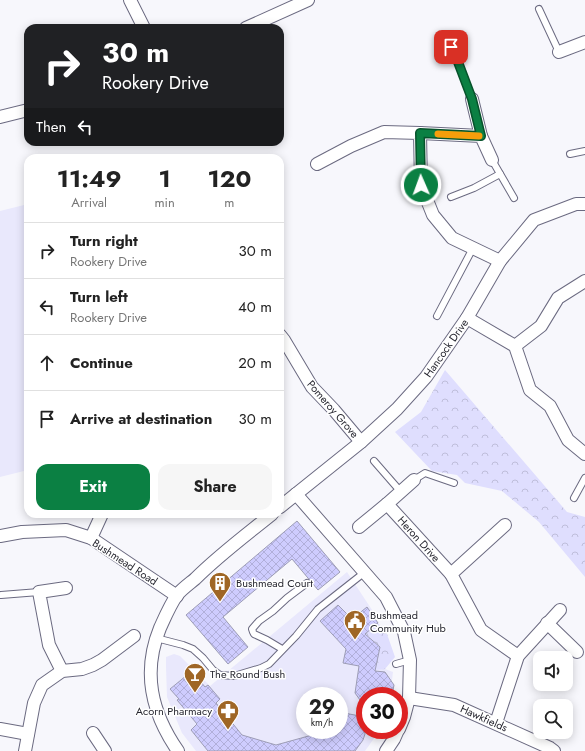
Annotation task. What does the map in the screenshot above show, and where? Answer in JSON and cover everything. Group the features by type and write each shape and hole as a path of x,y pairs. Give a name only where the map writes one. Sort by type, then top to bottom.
{"street":[{"path":"130,0 142,24"},
{"path":"255,24 308,0"},
{"path":"559,52 585,42"},
{"path":"472,99 481,136 492,160"},
{"path":"0,117 24,111"},
{"path":"317,164 351,146 384,132 481,136"},
{"path":"420,133 421,185 433,215 452,238 500,261"},
{"name":"Hancock Drive","path":"284,504 361,442 397,409 426,377 467,318 500,261 534,220 576,204 585,204"},
{"path":"514,346 541,326 558,298 585,281"},
{"path":"467,318 514,346 530,390 550,406 568,440 585,454"},
{"name":"Pomeroy Grove","path":"284,340 312,387 361,442"},
{"path":"359,527 388,504 414,480"},
{"path":"296,494 386,597 404,632 410,660 408,702"},
{"name":"Heron Drive","path":"388,504 451,574 481,630 518,656"},
{"path":"91,538 100,518"},
{"path":"178,751 170,740 160,721 152,694 151,665 156,638 165,615 177,596 208,566 267,518"},
{"path":"451,574 505,525"},
{"name":"Bushmead Road","path":"0,536 22,532 66,530 91,538 177,596"},
{"path":"62,672 49,645 39,592 66,588"},
{"path":"496,723 518,656 560,610"},
{"path":"547,623 581,652"},
{"path":"25,751 34,703 42,685 62,672 82,669 93,665 134,636"},
{"name":"Hawkfields","path":"409,698 454,705 554,751"},
{"path":"0,729 28,734"},
{"path":"93,732 105,751"},
{"path":"386,751 394,739"}],"lane":[{"path":"539,9 559,52"},
{"path":"451,47 472,99"},
{"path":"570,154 585,151"},
{"path":"492,160 514,198"},
{"path":"450,197 474,188 500,174"},
{"path":"437,316 473,248"},
{"path":"374,461 401,492"},
{"path":"414,480 425,473 454,483"},
{"path":"574,498 585,478"},
{"path":"156,638 193,649 213,670 220,675 234,676 261,668 269,664 296,636 318,609 365,572"},
{"path":"282,649 254,634 252,629 259,621 307,583"},
{"path":"1,595 39,592"},
{"path":"396,664 410,660"}],"shaded area":[{"path":"24,205 24,471 0,477 0,211"},
{"path":"347,572 376,616 365,634 380,647 375,669 385,669 393,672 391,687 356,687 356,739 374,739 365,751 196,751 182,733 167,697 166,657 174,654 180,656 210,686"}],"green space":[{"path":"445,370 567,512 585,517 585,577 539,522 502,491 465,483 457,475 432,471 395,432 421,412"},
{"path":"378,623 387,634 395,657 385,669 375,670 380,647 365,634"}],"building":[{"name":"Bushmead Court","path":"297,521 340,572 318,590 292,559 223,617 248,647 228,664 186,615"},
{"name":"Bushmead Community Hub","path":"338,605 352,619 367,607 378,623 365,634 380,647 375,671 385,672 394,685 394,687 356,687 356,694 355,693 359,666 343,663 346,649 320,621"},
{"path":"192,671 205,687 208,685 220,699 216,703 242,735 276,745 298,739 348,739 348,714 356,715 356,739 363,739 355,751 208,751 191,730 197,724 170,689"}],"slow traffic":[{"path":"438,134 479,136"}],"place":[{"name":"Bushmead Court","path":"220,602"},
{"name":"Bushmead Community Hub","path":"355,640"},
{"name":"The Round Bush","path":"195,694"},
{"name":"Acorn Pharmacy","path":"228,730"}],"route":[{"path":"421,185 420,133 481,136 472,99 451,47"}]}
